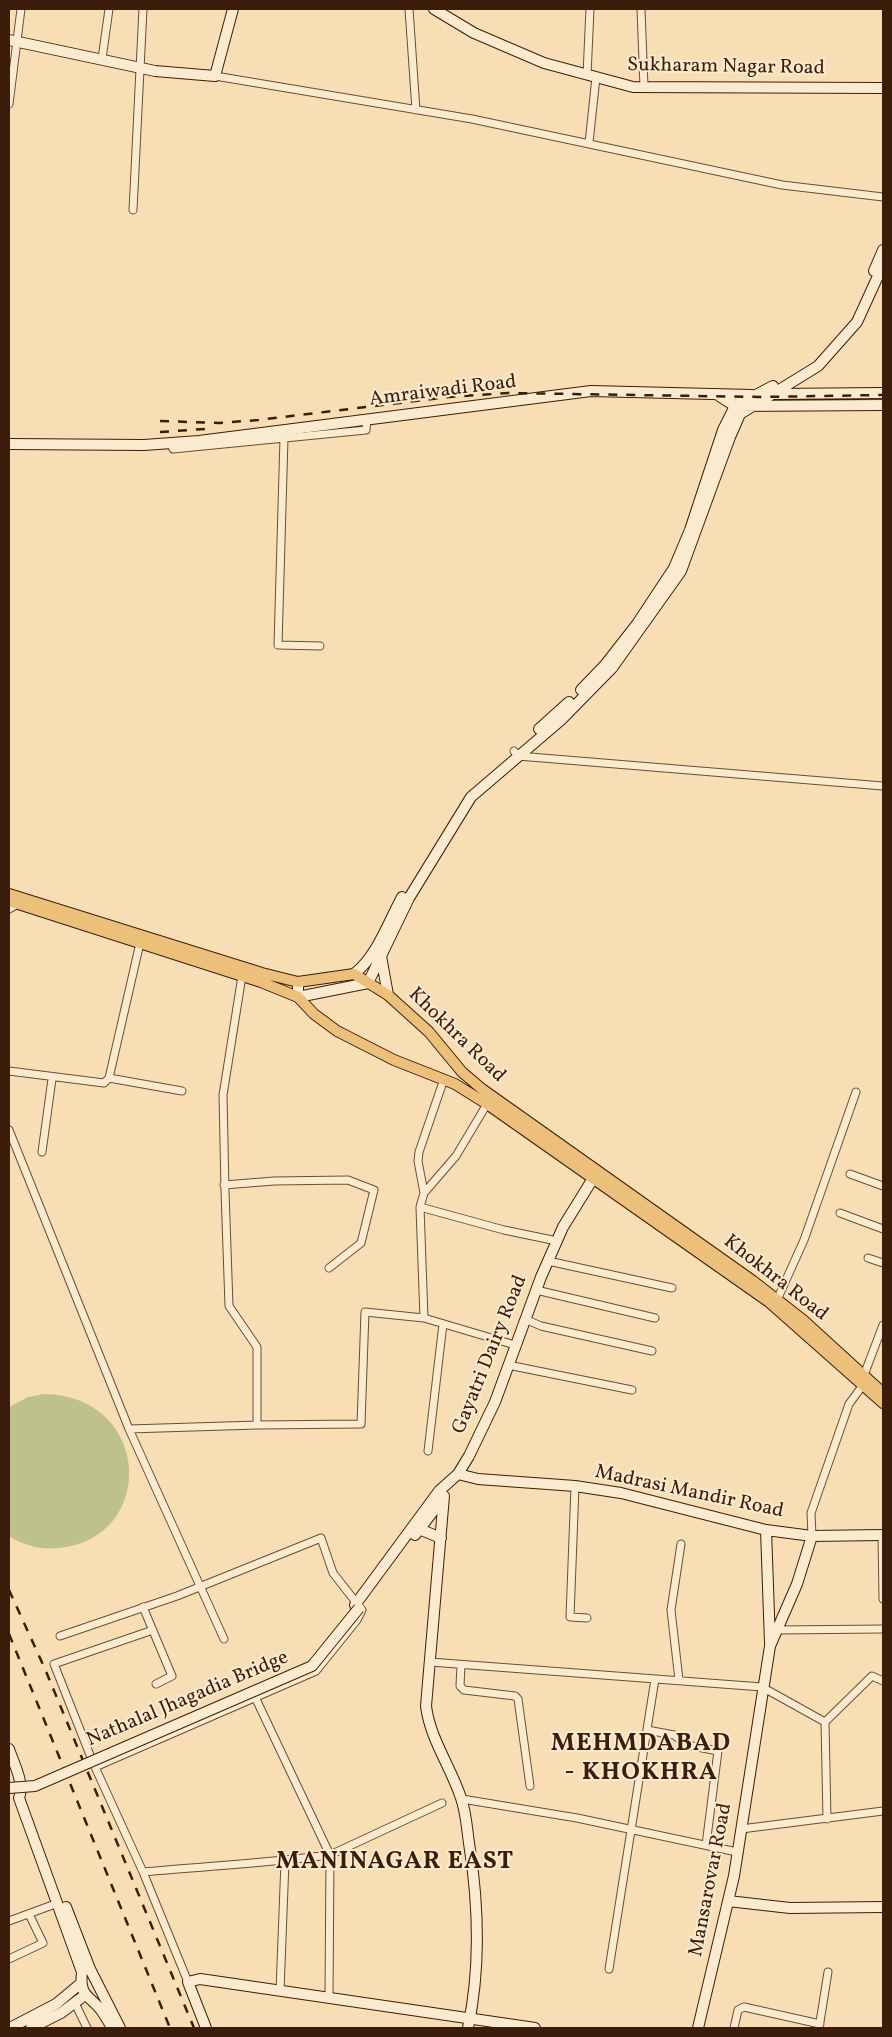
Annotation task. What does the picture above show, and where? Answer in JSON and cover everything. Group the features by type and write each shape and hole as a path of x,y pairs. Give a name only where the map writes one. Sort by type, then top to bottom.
{"main road":[{"name":"Khokhra Road","path":"14,900 242,976 298,997 314,1014 337,1031 394,1060 455,1084 595,1175 777,1300 803,1320 864,1380 883,1403"},
{"name":"Khokhra Road","path":"14,900 298,982 354,974 388,995 429,1032 462,1072 482,1089 768,1302 864,1380 883,1393"},
{"path":"455,1084 462,1072"}],"street":[{"path":"9,104 13,41 21,9"},
{"path":"102,59 109,9"},
{"path":"133,210 143,9"},
{"path":"215,76 233,9"},
{"path":"409,9 416,110"},
{"name":"Sukharam Nagar Road","path":"434,9 474,33 535,59 634,87 883,88"},
{"path":"589,143 592,76 590,9"},
{"path":"641,9 644,87"},
{"path":"13,41 140,68 215,76 416,110 589,143 782,185 883,197"},
{"path":"723,442 740,414 752,400 813,362 851,319 883,250"},
{"path":"735,406 787,386 818,366 857,322 883,265"},
{"name":"Amraiwadi Road","path":"9,444 171,443 591,391 715,394 752,400"},
{"path":"770,394 883,393"},
{"path":"715,394 735,406"},
{"path":"752,400 883,405"},
{"path":"354,974 363,967 373,952 406,890 465,793 561,720 612,668 656,609 681,571 735,406"},
{"path":"171,443 172,449 366,430 367,420"},
{"path":"284,438 278,645 320,646"},
{"path":"298,982 298,997 368,983 409,898 471,797 516,753 883,786"},
{"path":"9,1072 98,1084 104,1083 108,1078 140,943"},
{"path":"381,956 388,995"},
{"path":"242,976 223,1095 224,1185 229,1306 257,1347 257,1426"},
{"path":"42,1152 52,1078"},
{"path":"108,1078 182,1090"},
{"path":"424,1193 418,1161 419,1152 444,1079"},
{"path":"777,1300 804,1240 856,1092"},
{"path":"424,1318 420,1207 424,1193 456,1156 487,1104"},
{"path":"9,1130 129,1429 224,1639"},
{"path":"850,1174 883,1186"},
{"name":"Gayatri Dairy Road","path":"358,1606 439,1491 454,1478 469,1456 495,1402 556,1241 595,1175"},
{"path":"224,1185 274,1181 348,1180 374,1190 361,1243 329,1268"},
{"path":"420,1207 504,1230 556,1241"},
{"path":"840,1213 883,1229"},
{"path":"868,1258 883,1263"},
{"path":"548,1261 672,1288"},
{"path":"536,1290 654,1318"},
{"path":"129,1429 361,1424 365,1312 424,1318 515,1346"},
{"path":"525,1319 541,1326 652,1351"},
{"path":"428,1451 443,1324"},
{"path":"812,1536 812,1513 849,1404 864,1380 883,1324"},
{"path":"508,1365 632,1390"},
{"path":"358,1606 444,1496 454,1478"},
{"name":"Madrasi Mandir Road","path":"454,1478 575,1486 638,1496 766,1530 812,1536 883,1536"},
{"path":"575,1486 570,1617 586,1618"},
{"path":"444,1496 426,1706 428,1718 462,1799 478,1919 476,1978 469,2024"},
{"path":"419,1529 441,1538"},
{"path":"766,1530 770,1646"},
{"name":"Mansarovar Road","path":"698,2028 728,1901 770,1646 796,1584 812,1536"},
{"path":"883,1536 883,1599"},
{"path":"60,1636 199,1587 321,1538 333,1573 362,1610 357,1620 316,1671 95,1767"},
{"path":"679,1680 671,1610 681,1544"},
{"path":"143,1606 172,1676 156,1684"},
{"name":"Nathalal Jhagadia Bridge","path":"9,1784 33,1781 309,1662 358,1606"},
{"name":"Nathalal Jhagadia Bridge","path":"9,1788 35,1786 312,1666 358,1606"},
{"path":"777,1630 883,1629"},
{"path":"153,1630 54,1664 95,1767 144,1872 206,2028"},
{"path":"430,1662 762,1686 825,1722"},
{"path":"461,1665 460,1686 464,1690 515,1696 518,1699 530,1786"},
{"path":"827,1819 825,1722 872,1676 883,1681"},
{"path":"609,1969 630,1828 656,1679"},
{"path":"255,1697 330,1855 329,1999"},
{"path":"647,1730 674,1735 687,1745 718,1751 706,1845"},
{"path":"9,1749 13,1776 21,1792 26,1796 86,1971 80,1984 56,2004 10,2028"},
{"path":"9,1793 21,1792"},
{"path":"21,1792 19,1798 58,1903 112,2028"},
{"path":"462,1799 630,1828 737,1852"},
{"path":"144,1872 248,1862 285,1861 330,1855 442,1803"},
{"path":"741,1829 883,1811"},
{"path":"280,1992 285,1861"},
{"path":"728,1901 790,1908 883,1907"},
{"path":"9,1921 58,1903"},
{"path":"9,1959 43,1943 29,1914"},
{"path":"734,2028 738,2010 744,2007 820,2026 828,1972"},
{"path":"188,1982 200,1979 329,1999 469,2024 535,2028"},
{"path":"80,1984 85,1995 104,2008 120,2028"},
{"path":"31,2028 75,2003 85,1995"},
{"path":"75,2003 87,2028"}],"green space":[{"path":"44,1394 80,1401 106,1418 122,1441 129,1468 126,1496 113,1520 91,1539 59,1548 33,1546 9,1536 9,1407 28,1397"}],"railway":[{"path":"160,421 220,423 258,420 449,397 508,393 761,397 883,395"},
{"path":"160,432 205,429"},
{"path":"9,1590 45,1669 194,2028"},
{"path":"9,1634 170,2028"}],"district":[{"name":"MEHMDABAD - KHOKHRA","path":"641,1760"},
{"name":"MANINAGAR EAST","path":"395,1863"}]}
